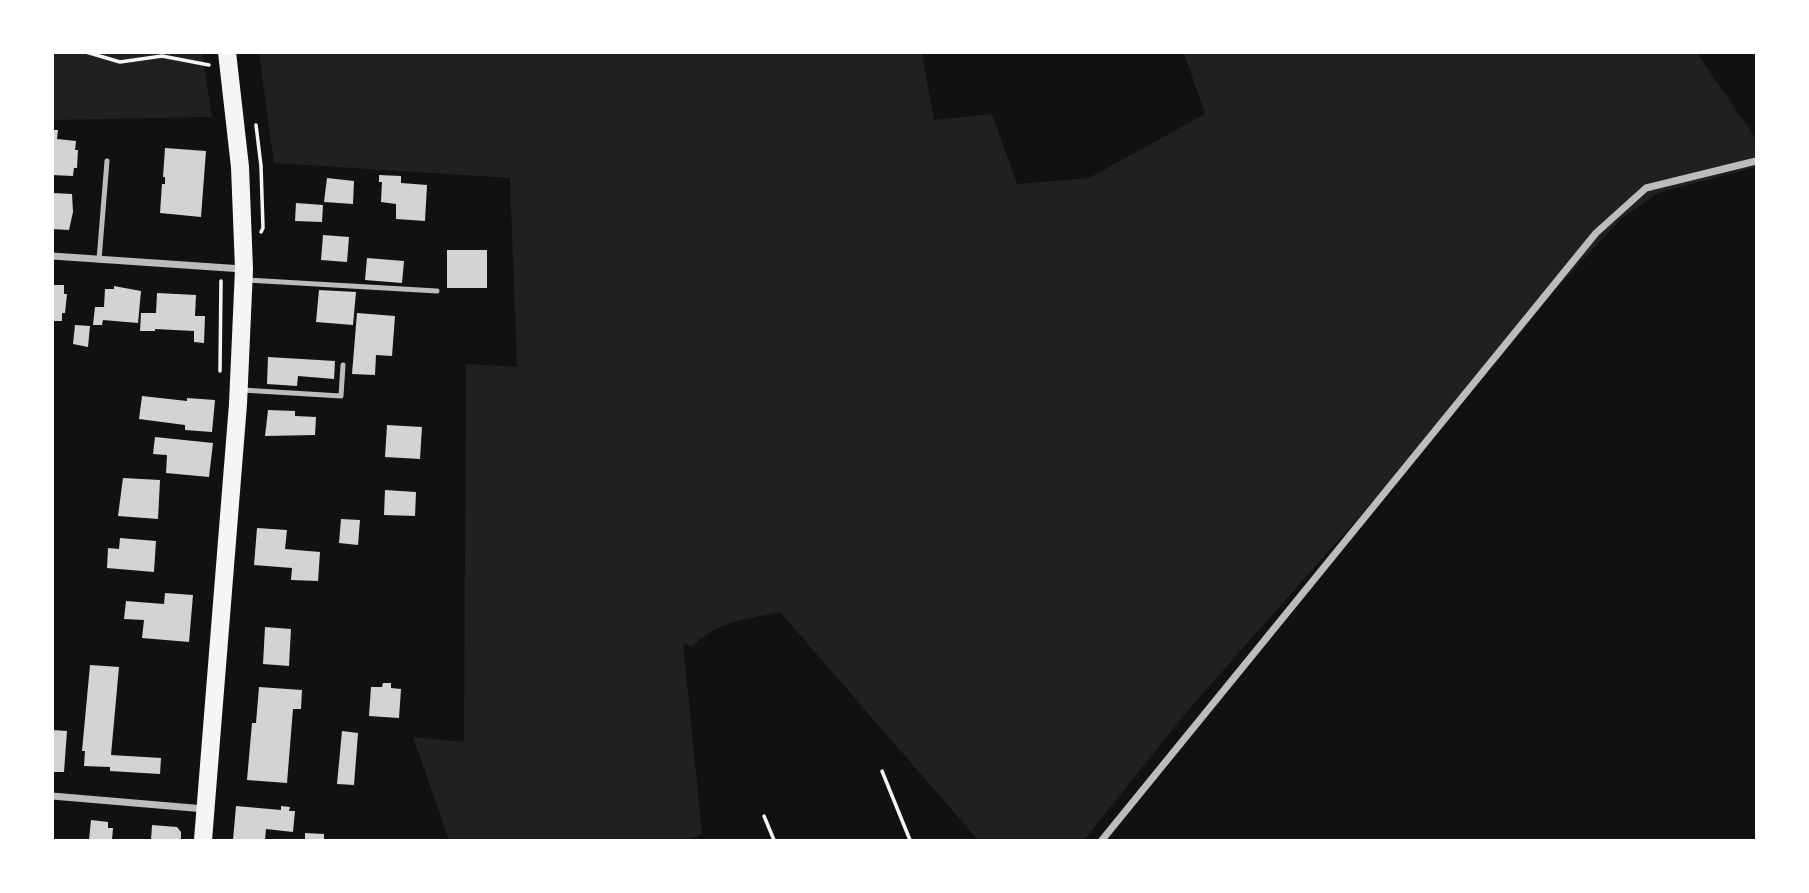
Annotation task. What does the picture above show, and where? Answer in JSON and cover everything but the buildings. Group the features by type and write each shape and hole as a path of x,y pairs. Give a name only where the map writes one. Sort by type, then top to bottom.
{"main road":[{"path":"203,841 238,397 244,274 240,167 227,52"}],"street":[{"path":"1102,841 1596,233 1646,188 1756,161"},
{"path":"52,256 221,268 244,274"},
{"path":"52,796 205,809"}],"lane":[{"path":"99,260 107,161"},
{"path":"244,274 437,291"},
{"path":"238,397 341,396 343,365"}],"path":[{"path":"86,52 120,62 162,56 209,65 211,78"},
{"path":"221,268 219,369 238,397"},
{"path":"882,771 910,841"},
{"path":"764,816 774,841"}],"shaded area":[{"path":"52,53 202,53 212,117 53,120"},
{"path":"259,53 922,54 934,120 992,114 1017,184 1089,178 1205,114 1184,53 1697,53 1756,139 1756,167 1658,193 1621,219 1561,283 1504,353 1189,709 1084,840 978,840 780,612 722,626 701,638 692,647 683,643 702,834 689,840 449,840 413,737 464,742 466,364 517,367 510,178 274,163"}]}
